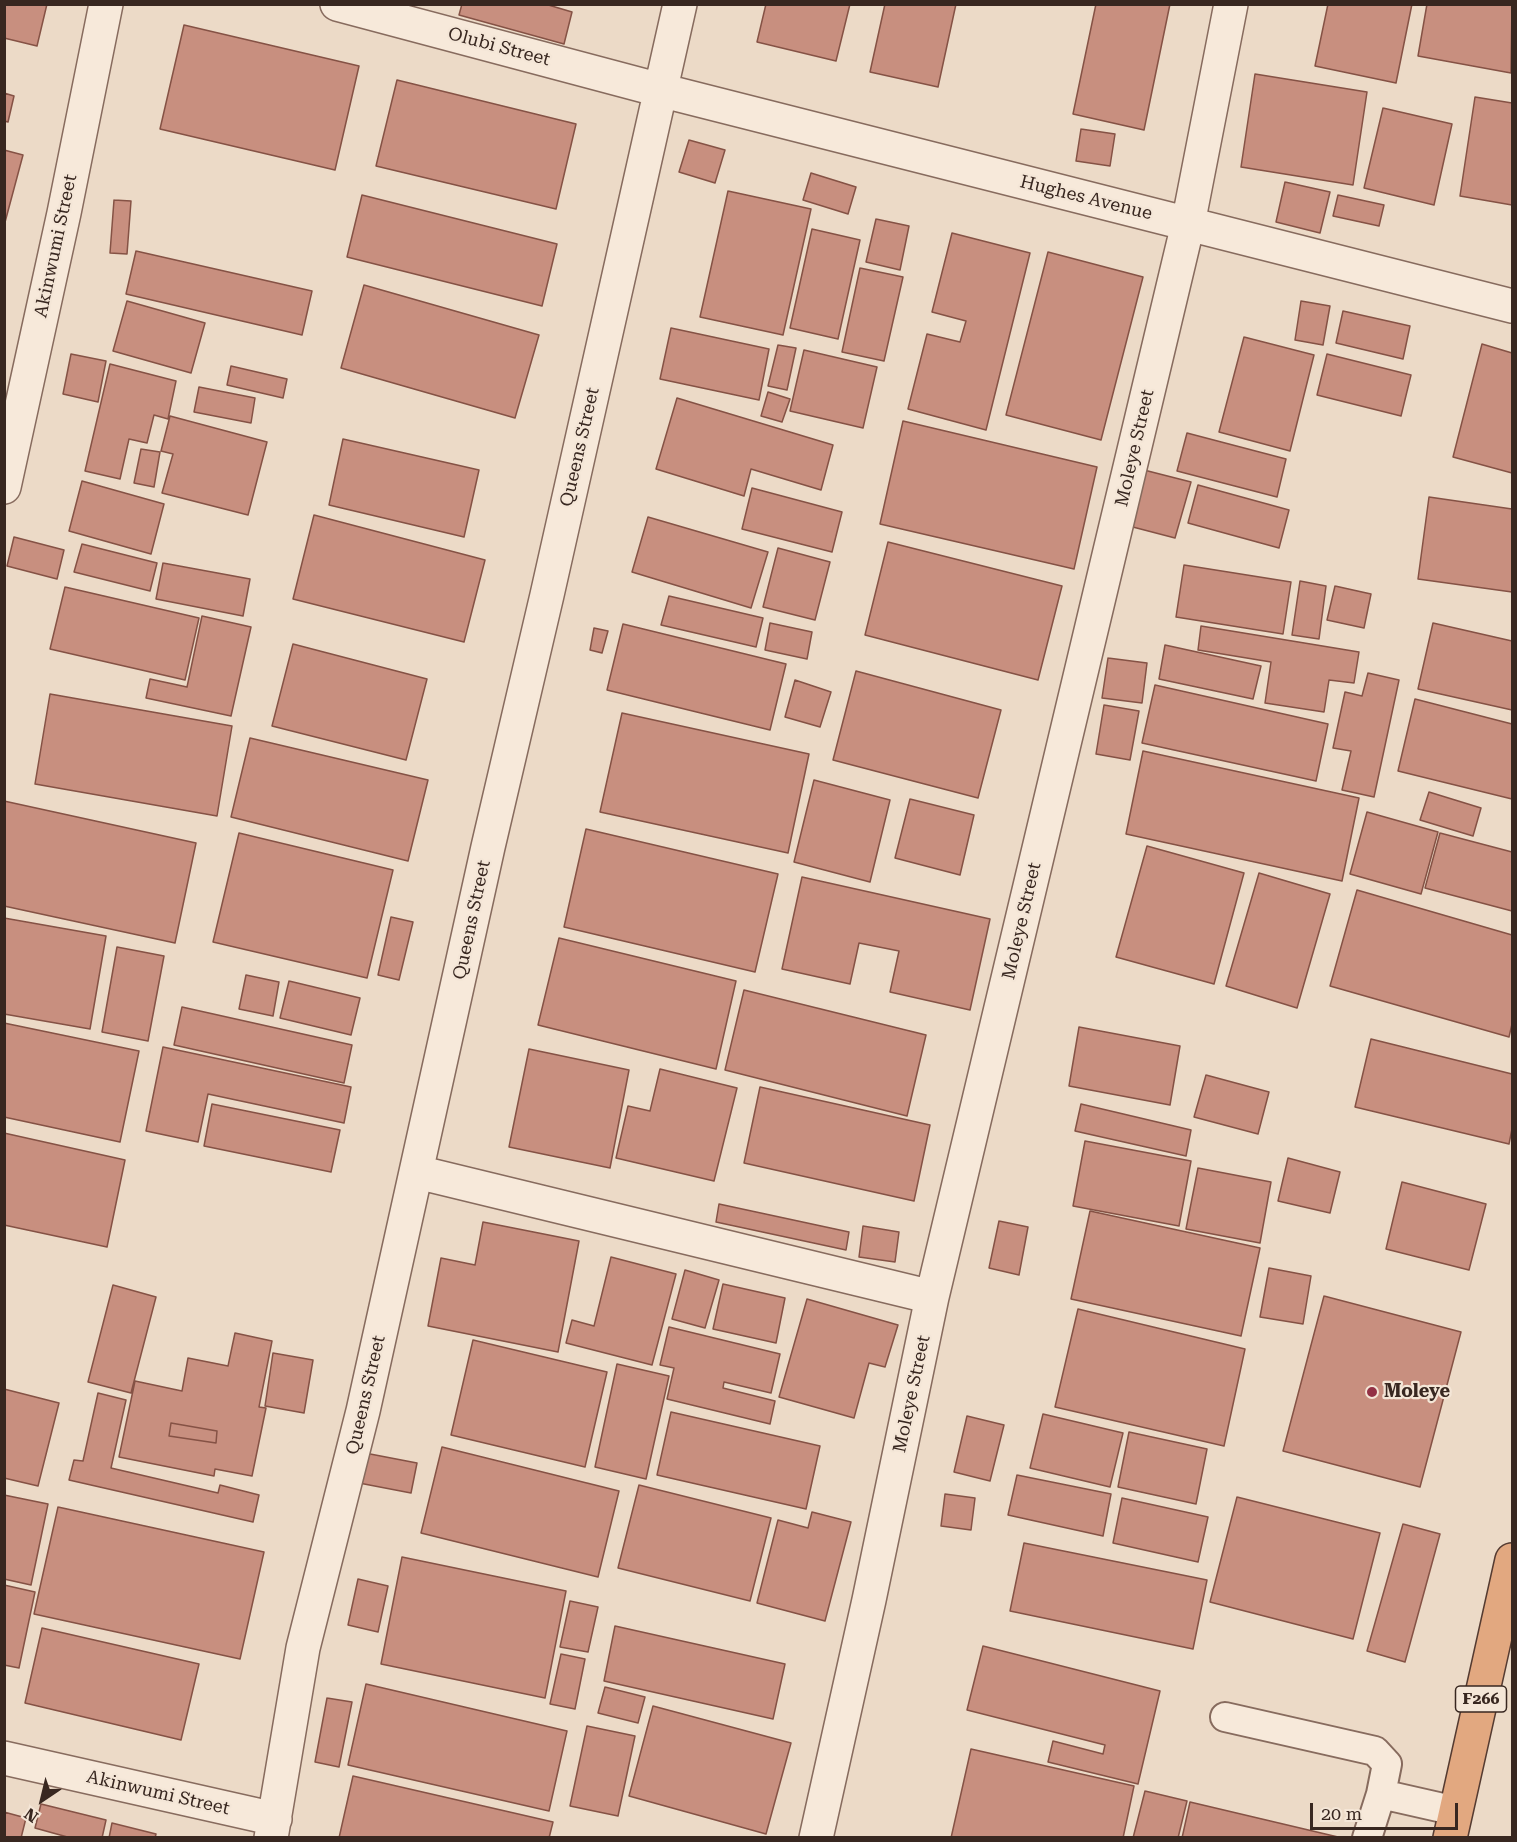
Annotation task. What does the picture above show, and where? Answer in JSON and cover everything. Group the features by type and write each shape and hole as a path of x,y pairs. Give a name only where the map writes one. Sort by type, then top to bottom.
{"highway":[{"name":"F266","path":"1453,1824 1512,1560"}],"street":[{"name":"Akinwumi Street","path":"4,487 64,213 106,4"},
{"name":"Olubi Street","path":"337,4 660,90"},
{"name":"Queens Street","path":"274,1828 303,1648 363,1411 488,847 680,4"},
{"name":"Moleye Street","path":"816,1838 869,1600 932,1298 1188,224 1231,4"},
{"name":"Hughes Avenue","path":"660,90 1512,306"},
{"path":"417,1172 932,1298"},
{"name":"Akinwumi Street","path":"4,1758 274,1828"}],"lane":[{"path":"1225,1717 1374,1751 1387,1764 1382,1794 1367,1838"},
{"path":"1382,1794 1453,1824"}],"building":[{"path":"4,4 47,4 37,46 4,38"},
{"path":"462,4 545,4 572,12 564,44 459,15"},
{"path":"766,4 850,4 836,61 757,42"},
{"path":"885,4 956,4 938,87 870,72"},
{"path":"1096,4 1170,4 1144,130 1073,114"},
{"path":"1328,4 1412,4 1396,83 1315,66"},
{"path":"1427,4 1512,4 1511,73 1418,56"},
{"path":"184,25 359,66 335,170 160,129"},
{"path":"1255,74 1367,92 1353,185 1241,167"},
{"path":"397,80 576,124 556,209 376,166"},
{"path":"4,93 14,96 8,122 4,121"},
{"path":"1475,97 1512,103 1512,205 1460,196"},
{"path":"1383,108 1452,124 1434,205 1364,188"},
{"path":"1081,129 1115,134 1110,166 1076,161"},
{"path":"689,140 725,150 715,183 679,172"},
{"path":"4,150 23,155 4,226"},
{"path":"811,173 856,187 848,214 803,200"},
{"path":"1285,182 1330,192 1320,233 1276,222"},
{"path":"728,191 811,209 783,335 700,317"},
{"path":"362,195 557,244 542,306 347,257"},
{"path":"1338,195 1384,205 1379,226 1333,216"},
{"path":"114,200 131,201 127,254 110,253"},
{"path":"876,219 909,226 900,270 866,262"},
{"path":"812,229 860,240 838,339 790,328"},
{"path":"952,233 1030,253 986,430 908,409 927,334 960,342 966,321 932,312"},
{"path":"136,251 312,291 302,335 126,294"},
{"path":"1048,252 1143,277 1101,440 1006,415"},
{"path":"860,268 903,277 884,361 842,352"},
{"path":"364,285 539,335 515,418 341,368"},
{"path":"127,301 205,323 191,373 113,351"},
{"path":"1301,301 1330,306 1323,345 1295,340"},
{"path":"1343,311 1410,326 1403,359 1336,343"},
{"path":"671,328 769,349 759,400 660,379"},
{"path":"1244,337 1314,355 1290,451 1219,432"},
{"path":"1482,344 1512,353 1512,473 1453,457"},
{"path":"778,345 796,348 787,390 768,386"},
{"path":"804,350 877,367 863,428 790,411"},
{"path":"71,354 106,361 98,402 63,394"},
{"path":"1327,354 1411,375 1401,416 1317,395"},
{"path":"110,364 176,381 168,419 154,415 147,443 129,439 120,479 85,471"},
{"path":"231,366 287,379 283,398 227,385"},
{"path":"199,387 255,398 251,423 194,412"},
{"path":"768,392 790,399 782,422 761,416"},
{"path":"677,398 833,445 821,490 751,469 744,496 656,469"},
{"path":"170,416 267,442 248,515 162,493 173,454 161,451"},
{"path":"903,421 1097,467 1074,569 880,524"},
{"path":"1187,433 1286,459 1277,497 1177,471"},
{"path":"343,439 479,470 464,537 329,505"},
{"path":"141,449 160,452 154,487 134,483"},
{"path":"1144,470 1191,482 1175,538 1129,526"},
{"path":"82,481 164,504 151,554 69,531"},
{"path":"1198,485 1289,510 1279,548 1188,523"},
{"path":"752,488 842,512 832,552 742,529"},
{"path":"1429,497 1512,509 1512,592 1418,579"},
{"path":"314,515 485,560 464,642 293,599"},
{"path":"648,517 768,552 751,608 632,572"},
{"path":"14,537 64,550 57,579 7,566"},
{"path":"888,542 1062,586 1038,680 865,635"},
{"path":"82,544 157,563 150,591 74,572"},
{"path":"778,548 830,562 815,620 763,607"},
{"path":"163,563 250,579 243,616 156,599"},
{"path":"1184,565 1291,582 1283,634 1176,617"},
{"path":"1300,581 1326,586 1319,639 1292,635"},
{"path":"1335,586 1371,594 1364,628 1327,620"},
{"path":"65,587 199,618 185,680 50,649"},
{"path":"669,596 763,618 756,647 661,625"},
{"path":"202,616 251,627 231,716 146,698 150,679 187,687"},
{"path":"770,623 812,632 807,659 765,650"},
{"path":"1433,623 1512,641 1512,710 1418,689"},
{"path":"623,624 786,664 770,730 607,690"},
{"path":"1201,626 1359,652 1354,683 1329,680 1324,712 1265,703 1271,662 1198,650"},
{"path":"594,628 608,631 602,653 590,650"},
{"path":"293,644 427,679 406,760 272,726"},
{"path":"1165,645 1261,666 1253,699 1159,679"},
{"path":"1108,658 1147,663 1142,703 1102,698"},
{"path":"856,671 1001,710 978,798 833,760"},
{"path":"1368,673 1399,680 1374,797 1342,790 1351,751 1333,748 1345,692 1362,696"},
{"path":"795,680 831,692 820,727 785,717"},
{"path":"1155,685 1328,724 1316,781 1142,743"},
{"path":"50,694 232,726 217,816 35,784"},
{"path":"1415,699 1512,724 1512,799 1398,771"},
{"path":"1104,705 1139,711 1130,760 1096,754"},
{"path":"622,713 809,754 788,853 600,812"},
{"path":"250,738 428,780 408,861 231,817"},
{"path":"1143,751 1359,798 1342,881 1126,834"},
{"path":"814,780 890,800 870,882 794,862"},
{"path":"1429,792 1481,808 1473,836 1420,820"},
{"path":"910,799 974,815 960,875 895,858"},
{"path":"4,801 196,843 175,943 4,906"},
{"path":"1367,812 1438,832 1421,894 1350,874"},
{"path":"586,829 778,874 755,972 564,927"},
{"path":"239,833 393,870 367,978 213,942"},
{"path":"1440,833 1512,852 1512,911 1425,888"},
{"path":"1147,846 1244,873 1214,984 1116,957"},
{"path":"1259,873 1330,894 1297,1008 1226,986"},
{"path":"802,877 990,919 970,1010 890,992 899,951 859,943 850,984 782,969"},
{"path":"1357,890 1512,935 1512,1024 1509,1037 1330,986"},
{"path":"391,917 413,922 399,980 378,975"},
{"path":"4,918 106,936 90,1029 4,1014"},
{"path":"559,938 736,981 716,1069 538,1025"},
{"path":"117,947 164,956 148,1041 102,1032"},
{"path":"246,975 279,982 273,1016 239,1009"},
{"path":"289,981 360,998 351,1035 280,1018"},
{"path":"744,990 926,1035 907,1116 725,1070"},
{"path":"182,1007 352,1045 344,1083 174,1045"},
{"path":"4,1023 139,1051 120,1142 4,1117"},
{"path":"1079,1027 1180,1046 1170,1105 1069,1086"},
{"path":"1371,1039 1512,1074 1512,1129 1509,1144 1355,1107"},
{"path":"163,1047 351,1087 344,1123 208,1094 198,1142 146,1131"},
{"path":"529,1049 629,1070 610,1168 509,1147"},
{"path":"660,1069 737,1088 714,1181 616,1158 628,1106 650,1111"},
{"path":"1206,1075 1269,1092 1258,1134 1194,1117"},
{"path":"760,1087 930,1125 914,1201 744,1163"},
{"path":"212,1104 340,1130 331,1172 204,1146"},
{"path":"1081,1104 1191,1130 1186,1156 1075,1131"},
{"path":"4,1133 125,1160 107,1247 4,1225"},
{"path":"1085,1141 1191,1161 1179,1226 1073,1206"},
{"path":"1288,1158 1340,1172 1330,1213 1278,1201"},
{"path":"1198,1168 1271,1182 1260,1243 1186,1229"},
{"path":"1402,1182 1486,1204 1469,1270 1386,1249"},
{"path":"719,1204 849,1232 846,1250 716,1222"},
{"path":"1090,1211 1260,1248 1241,1336 1071,1299"},
{"path":"999,1221 1028,1227 1019,1275 989,1268"},
{"path":"483,1222 579,1241 558,1352 428,1326 441,1258 475,1265"},
{"path":"863,1226 899,1232 895,1262 859,1257"},
{"path":"611,1257 676,1274 652,1365 566,1343 572,1320 594,1326"},
{"path":"1269,1268 1311,1276 1303,1324 1260,1317"},
{"path":"685,1270 719,1280 705,1328 672,1319"},
{"path":"723,1284 785,1298 776,1343 713,1329"},
{"path":"113,1285 156,1297 131,1393 88,1382"},
{"name":"Moleye","path":"1324,1296 1461,1332 1420,1487 1283,1451"},
{"path":"807,1299 898,1325 885,1367 869,1363 854,1418 779,1397"},
{"path":"1078,1309 1245,1349 1224,1446 1055,1407"},
{"path":"669,1327 780,1354 771,1393 724,1382 723,1388 775,1401 770,1424 667,1399 674,1368 660,1365"},
{"path":"235,1333 272,1341 259,1407 266,1408 252,1476 215,1469 214,1476 119,1457 135,1381 182,1391 188,1358 228,1366","holes":["171,1423 217,1431 216,1443 169,1436"]},
{"path":"473,1340 607,1372 585,1467 451,1435"},
{"path":"273,1353 313,1360 304,1413 265,1406"},
{"path":"617,1364 669,1376 646,1479 595,1467"},
{"path":"4,1389 59,1403 38,1486 4,1478"},
{"path":"98,1393 126,1400 111,1468 218,1493 220,1485 259,1495 253,1522 69,1480 74,1460 83,1461"},
{"path":"671,1412 820,1446 806,1509 657,1475"},
{"path":"1043,1414 1123,1433 1110,1487 1030,1468"},
{"path":"967,1416 1004,1425 990,1481 954,1472"},
{"path":"171,1423 217,1431 216,1443 169,1436"},
{"path":"1129,1432 1207,1449 1196,1504 1118,1487"},
{"path":"442,1447 619,1491 598,1577 421,1533"},
{"path":"365,1453 417,1463 411,1493 359,1483"},
{"path":"1017,1475 1111,1494 1103,1536 1008,1515"},
{"path":"639,1485 771,1518 750,1601 618,1568"},
{"path":"945,1494 975,1498 971,1530 941,1526"},
{"path":"4,1495 48,1504 31,1585 4,1579"},
{"path":"1237,1497 1380,1533 1353,1639 1210,1602"},
{"path":"1122,1498 1208,1517 1198,1562 1113,1543"},
{"path":"58,1507 264,1552 240,1659 34,1614"},
{"path":"812,1512 851,1522 825,1621 757,1603 778,1520 808,1528"},
{"path":"1403,1524 1440,1534 1405,1662 1367,1651"},
{"path":"1024,1543 1207,1580 1193,1649 1010,1611"},
{"path":"402,1557 566,1591 545,1698 381,1664"},
{"path":"358,1579 388,1586 378,1632 348,1625"},
{"path":"4,1585 35,1592 19,1668 4,1665"},
{"path":"570,1601 598,1607 588,1652 560,1647"},
{"path":"615,1626 785,1664 773,1719 604,1681"},
{"path":"42,1628 199,1664 181,1740 25,1703"},
{"path":"983,1646 1160,1691 1138,1784 1048,1762 1053,1741 1103,1754 1105,1745 967,1710"},
{"path":"561,1654 585,1659 575,1709 550,1704"},
{"path":"366,1684 567,1731 549,1811 348,1765"},
{"path":"605,1687 645,1697 638,1723 598,1713"},
{"path":"327,1698 352,1702 339,1767 315,1762"},
{"path":"653,1706 791,1743 766,1834 629,1796"},
{"path":"587,1726 635,1736 618,1816 570,1806"},
{"path":"971,1749 1134,1786 1123,1838 951,1838"},
{"path":"353,1776 553,1822 549,1838 339,1838"},
{"path":"1145,1791 1187,1801 1178,1838 1133,1838"},
{"path":"1190,1802 1338,1837 1338,1838 1182,1838"},
{"path":"41,1804 106,1820 102,1838 71,1838 35,1828"},
{"path":"4,1812 26,1818 21,1838 4,1838"},
{"path":"112,1823 156,1834 155,1838 109,1838"}],"place":[{"name":"Moleye","path":"1372,1392"}]}
